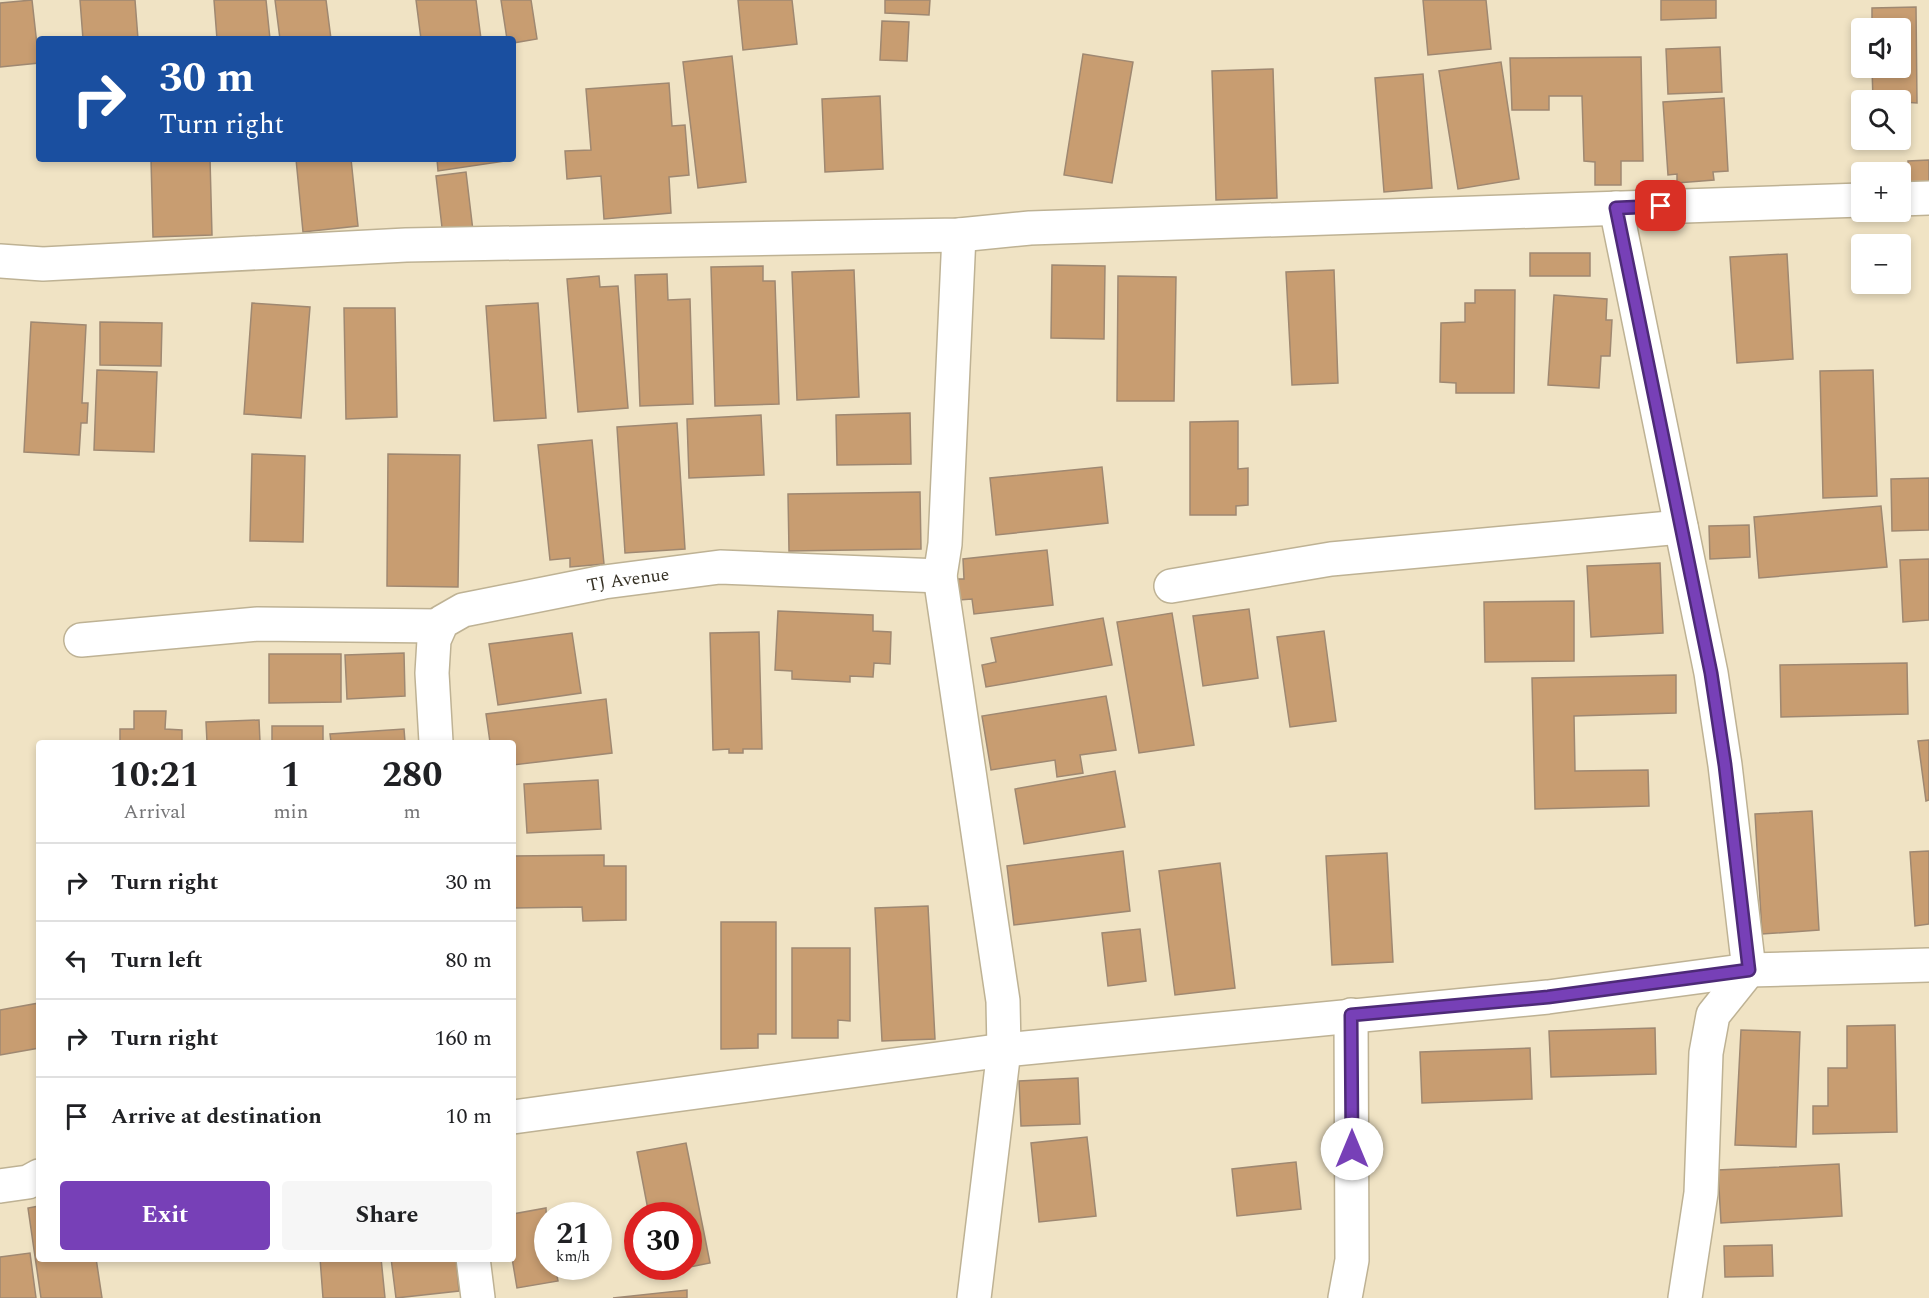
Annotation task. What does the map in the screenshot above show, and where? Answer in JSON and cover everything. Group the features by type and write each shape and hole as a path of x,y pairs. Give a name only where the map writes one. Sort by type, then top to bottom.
{"street":[{"path":"1911,199 1929,198"},
{"path":"0,261 43,264 406,245 959,234 1030,228 1851,200"},
{"path":"1616,208 1713,684 1749,970 1713,1015 1706,1053 1701,1193 1685,1298"},
{"path":"959,234 945,544 940,576 1004,1000 1004,1050 974,1298"},
{"path":"1171,586 1331,559 1681,527"},
{"name":"TJ Avenue","path":"439,626 463,610 604,582 720,567 940,576"},
{"path":"81,639 258,624 439,626 434,640 432,673 436,740"},
{"path":"516,1117 1004,1050 1548,997 1749,970 1929,965"},
{"path":"1345,1298 1352,1260 1351,1015"},
{"path":"0,1186 28,1182 36,1178"},
{"path":"474,1262 478,1298"}],"building":[{"path":"32,0 36,63 0,67 0,3"},
{"path":"80,0 135,0 138,36 83,36"},
{"path":"214,0 266,0 270,36 217,36"},
{"path":"275,0 326,0 331,36 280,36"},
{"path":"416,0 476,0 481,36 421,36"},
{"path":"501,0 531,0 537,39 516,42 516,36 507,36"},
{"path":"738,0 792,0 797,44 743,50"},
{"path":"885,0 930,0 929,15 885,13"},
{"path":"1423,0 1486,0 1491,49 1428,55"},
{"path":"1661,0 1716,0 1716,18 1661,20"},
{"path":"1916,7 1917,103 1911,103 1911,90 1873,90 1872,78 1911,78 1911,18 1872,18 1872,8"},
{"path":"882,21 909,22 907,61 880,60"},
{"path":"1720,47 1722,92 1668,94 1666,49"},
{"path":"1083,54 1133,62 1112,183 1064,175"},
{"path":"732,56 746,182 698,188 683,62"},
{"path":"1641,57 1643,161 1621,161 1621,185 1595,185 1595,162 1584,161 1582,96 1549,96 1549,110 1512,110 1510,58"},
{"path":"1501,62 1519,179 1458,189 1439,71"},
{"path":"1273,69 1277,198 1216,200 1212,71"},
{"path":"1423,74 1432,188 1384,192 1375,78"},
{"path":"669,83 672,126 685,125 689,175 669,177 671,213 604,219 601,176 567,179 565,151 591,150 586,89"},
{"path":"880,96 883,169 825,172 822,99"},
{"path":"1724,98 1728,171 1713,172 1714,180 1677,183 1677,174 1668,175 1663,102"},
{"path":"1929,160 1929,182 1911,182 1911,162 1908,161"},
{"path":"151,162 210,162 212,235 153,237"},
{"path":"296,162 351,162 358,226 303,232"},
{"path":"437,162 499,162 438,171"},
{"path":"466,172 473,231 443,236 436,176"},
{"path":"1530,253 1590,253 1590,276 1530,276"},
{"path":"1787,254 1793,359 1737,363 1730,257"},
{"path":"1052,265 1105,266 1104,339 1051,338"},
{"path":"763,266 763,281 775,281 779,404 715,406 711,267"},
{"path":"854,270 859,397 797,400 792,272"},
{"path":"1334,270 1338,383 1292,385 1286,272"},
{"path":"667,274 668,300 690,299 693,404 640,406 635,275"},
{"path":"599,276 600,287 618,286 628,408 578,412 567,279"},
{"path":"1118,276 1176,277 1174,401 1117,401"},
{"path":"1475,290 1515,290 1514,393 1456,393 1456,383 1440,382 1441,323 1465,322 1465,303 1475,303"},
{"path":"1554,295 1607,299 1606,320 1612,320 1610,356 1601,356 1599,388 1548,385"},
{"path":"252,303 310,307 301,418 244,414"},
{"path":"538,303 546,418 494,421 486,306"},
{"path":"344,308 395,308 397,417 346,419"},
{"path":"31,322 86,325 82,403 88,403 87,423 81,423 79,455 24,452"},
{"path":"100,322 162,323 161,366 100,365"},
{"path":"97,370 157,372 154,452 94,450"},
{"path":"1873,370 1877,496 1823,498 1820,371"},
{"path":"910,413 911,464 837,465 836,415"},
{"path":"761,415 764,475 689,478 687,419"},
{"path":"1238,421 1238,469 1248,468 1248,505 1236,506 1236,515 1190,515 1190,422"},
{"path":"677,423 685,549 625,553 617,427"},
{"path":"592,440 604,564 570,567 570,558 550,560 538,445"},
{"path":"252,454 305,456 303,542 250,541"},
{"path":"388,454 460,455 458,587 387,586"},
{"path":"1102,467 1108,523 996,535 990,478"},
{"path":"1929,478 1929,530 1892,531 1891,479"},
{"path":"920,492 921,549 789,551 788,494"},
{"path":"1881,506 1887,567 1759,578 1754,517"},
{"path":"1749,525 1750,557 1710,559 1709,526"},
{"path":"1047,550 1053,605 974,614 972,599 959,600 956,579 964,579 963,559"},
{"path":"1929,559 1929,620 1903,622 1900,560"},
{"path":"1660,563 1663,633 1591,637 1587,566"},
{"path":"1574,601 1574,661 1485,662 1484,602"},
{"path":"1249,609 1258,678 1203,686 1193,616"},
{"path":"778,611 873,615 873,631 891,632 890,664 874,663 873,677 850,676 850,682 792,679 792,671 775,670"},
{"path":"1172,613 1194,745 1139,753 1117,622"},
{"path":"1103,618 1112,665 986,687 982,665 996,662 991,638"},
{"path":"1324,631 1336,721 1290,727 1277,637"},
{"path":"759,632 762,749 743,749 743,753 729,753 729,749 713,750 710,633"},
{"path":"572,633 581,693 498,705 489,644"},
{"path":"404,653 405,696 347,699 345,655"},
{"path":"269,654 341,654 341,702 269,703"},
{"path":"1907,663 1908,714 1781,717 1780,665"},
{"path":"1676,675 1676,713 1574,716 1575,771 1648,770 1649,806 1535,809 1532,678"},
{"path":"1106,696 1116,750 1080,755 1083,773 1057,777 1055,760 991,770 982,716"},
{"path":"606,699 612,753 516,765 516,740 490,740 486,714"},
{"path":"134,711 166,711 165,729 182,730 182,740 120,740 120,729 134,729"},
{"path":"259,720 260,740 207,740 206,722"},
{"path":"272,726 323,726 323,740 272,740"},
{"path":"404,729 405,740 331,740 330,734"},
{"path":"1929,740 1929,800 1926,801 1918,741"},
{"path":"1115,771 1125,827 1024,844 1015,789"},
{"path":"598,780 601,829 527,833 524,784"},
{"path":"1812,811 1819,930 1762,934 1755,814"},
{"path":"1123,851 1130,911 1014,925 1007,866"},
{"path":"1929,851 1929,924 1915,926 1910,852"},
{"path":"1387,853 1393,962 1332,965 1326,856"},
{"path":"604,855 604,866 626,866 626,920 583,921 582,907 516,908 516,856"},
{"path":"1220,863 1235,988 1175,995 1159,871"},
{"path":"928,906 935,1039 882,1041 875,908"},
{"path":"721,922 776,922 776,1034 758,1034 758,1048 721,1049"},
{"path":"1140,929 1146,981 1108,986 1102,933"},
{"path":"792,948 850,948 850,1021 838,1020 838,1038 792,1038"},
{"path":"36,1004 36,1049 0,1055 0,1010"},
{"path":"1895,1025 1897,1132 1813,1134 1813,1106 1828,1106 1828,1068 1847,1068 1847,1026"},
{"path":"1655,1028 1656,1074 1551,1077 1549,1031"},
{"path":"1741,1030 1800,1032 1796,1147 1735,1145"},
{"path":"1530,1048 1532,1099 1422,1103 1420,1052"},
{"path":"1078,1078 1080,1124 1021,1126 1019,1081"},
{"path":"1087,1137 1096,1216 1039,1222 1031,1143"},
{"path":"686,1143 698,1202 647,1202 637,1152"},
{"path":"1296,1162 1301,1209 1237,1216 1232,1169"},
{"path":"1839,1164 1842,1216 1721,1223 1718,1170"},
{"path":"36,1207 36,1262 97,1262 102,1298 41,1298 28,1208"},
{"path":"534,1210 534,1280 558,1281 517,1288 513,1262 516,1262 516,1213"},
{"path":"702,1223 710,1263 702,1265"},
{"path":"1772,1245 1773,1276 1725,1277 1724,1246"},
{"path":"30,1253 36,1298 0,1298 0,1257"},
{"path":"320,1262 381,1262 385,1298 323,1298"},
{"path":"392,1262 456,1262 459,1291 396,1298"},
{"path":"687,1290 687,1298 613,1298"}],"route":[{"path":"1352,1149 1351,1015 1548,997 1749,970 1725,765 1711,673 1616,208 1661,206"}]}
